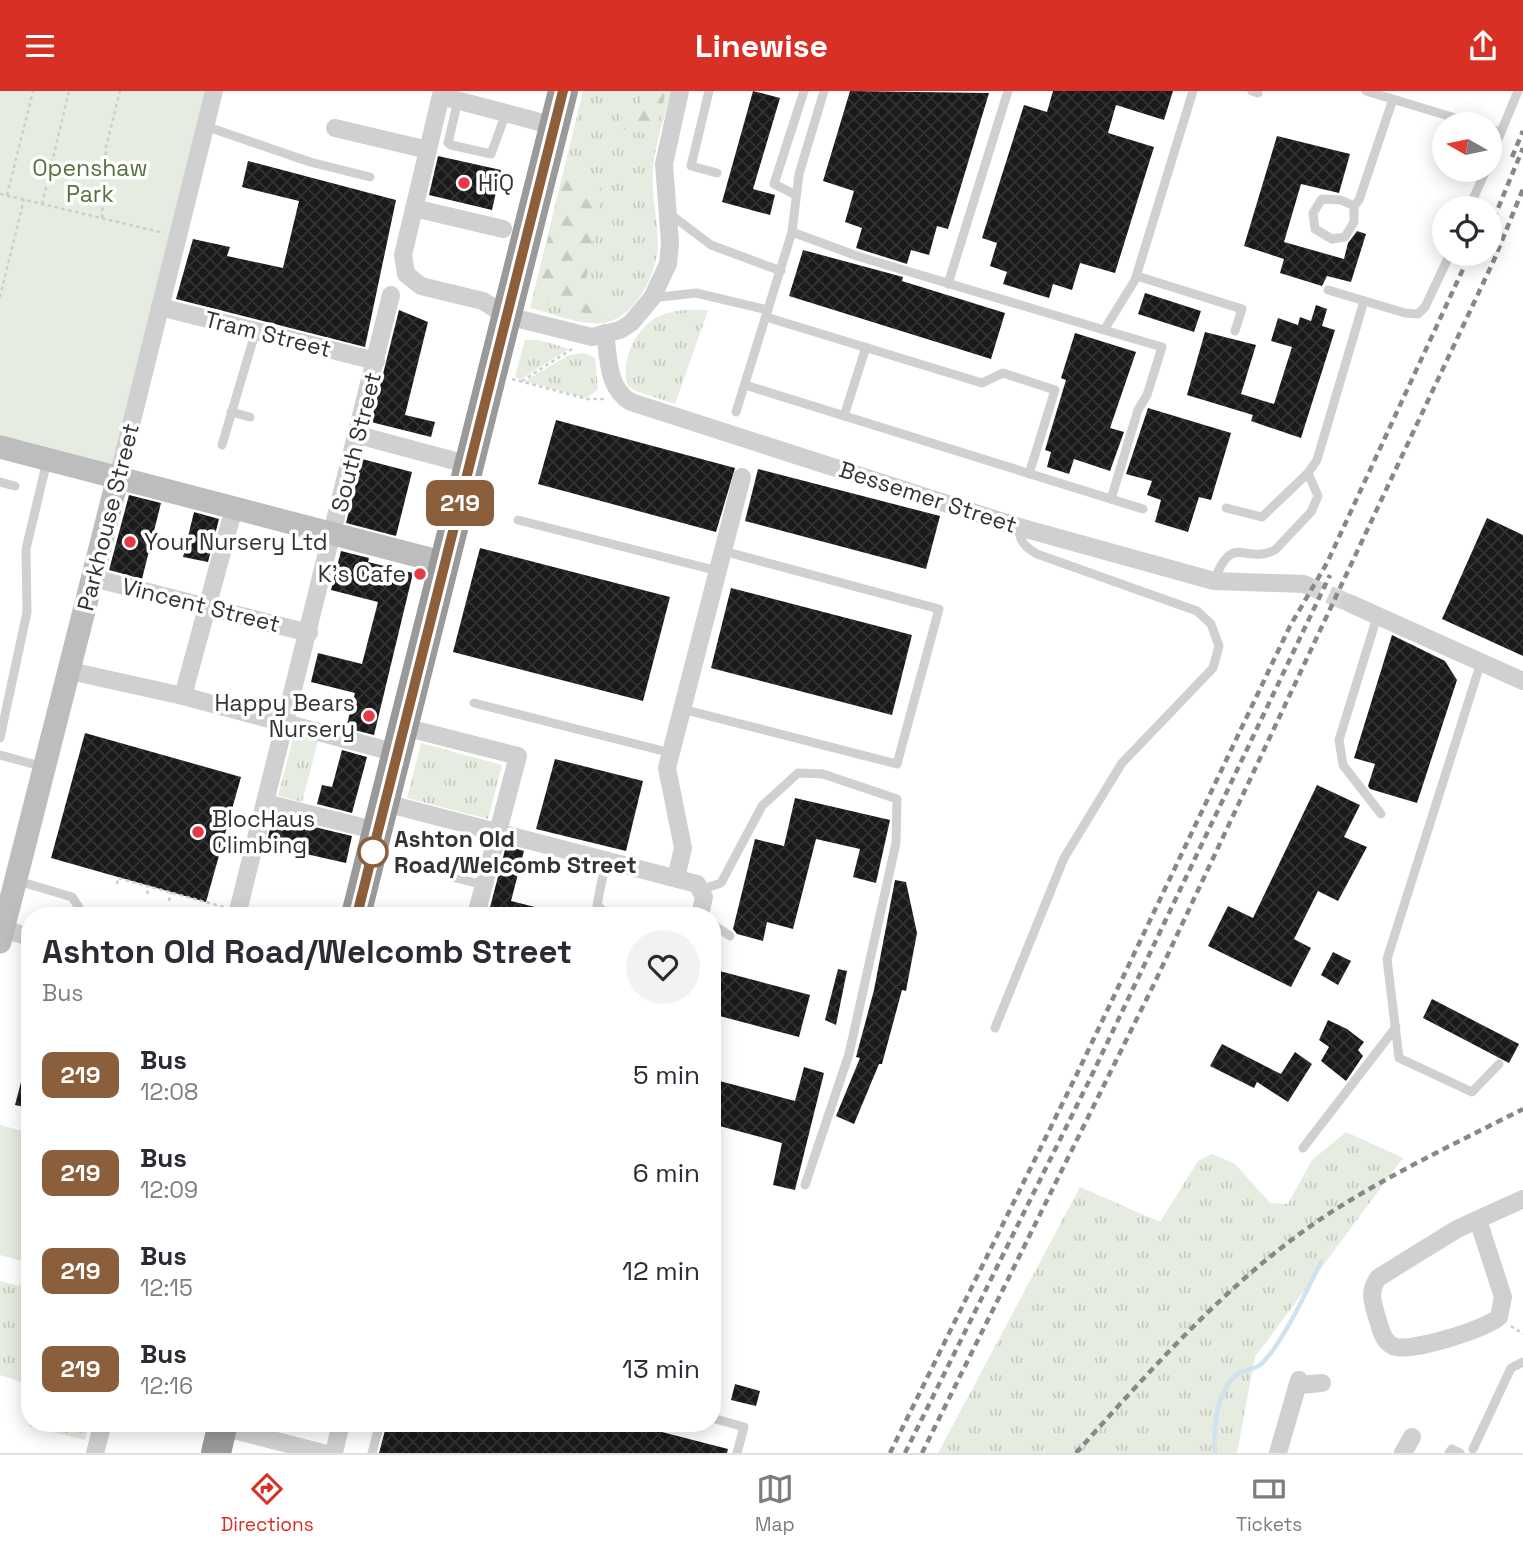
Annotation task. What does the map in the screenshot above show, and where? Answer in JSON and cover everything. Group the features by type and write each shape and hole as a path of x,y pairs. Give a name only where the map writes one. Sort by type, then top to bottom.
{"highway":[{"path":"358,907 564,91"}],"street":[{"name":"Parkhouse Street","path":"2,935 214,91"},
{"path":"555,126 447,96 428,151 403,255 406,274 421,286 483,301 507,316 599,335 631,323 652,298 667,264 668,213 664,164 680,91"},
{"path":"335,128 428,151"},
{"path":"414,208 503,229"},
{"name":"South Street","path":"239,907 334,534 391,295"},
{"name":"Tram Street","path":"160,306 376,361"},
{"path":"599,335 616,390 627,399"},
{"name":"Bessemer Street","path":"627,399 1019,527 1214,581 1304,584"},
{"path":"358,435 470,465"},
{"path":"0,447 445,563"},
{"path":"676,878 683,848 667,768 742,477"},
{"path":"183,696 234,507"},
{"name":"Vincent Street","path":"93,578 309,632"},
{"path":"1349,603 1523,681"},
{"path":"70,671 183,696 285,723 518,757 478,907"},
{"path":"265,803 498,832 697,884 704,897 702,907"},
{"path":"2,935 21,936"},
{"path":"1478,1220 1503,1297 1499,1317 1471,1332 1407,1350 1394,1347 1383,1335 1372,1299 1373,1285 1387,1272 1478,1220 1523,1199"},
{"path":"1278,1453 1299,1383 1322,1383"},
{"path":"95,1453 101,1432"},
{"path":"334,1453 339,1432"},
{"path":"220,1434 323,1453"}],"lane":[{"path":"709,91 691,166 718,173"},
{"path":"796,195 775,184 804,91"},
{"path":"736,412 792,232 801,164 824,91"},
{"path":"948,283 1008,91"},
{"path":"1104,330 1136,276 1193,91"},
{"path":"1366,91 1436,112"},
{"path":"1502,130 1518,91"},
{"path":"447,96 448,143 452,145 491,154 506,113"},
{"path":"1354,205 1332,198 1322,199 1313,213 1315,229 1332,239 1345,237 1354,222 1354,205 1362,195 1393,99"},
{"path":"205,126 310,162 370,177"},
{"path":"668,213 711,246 781,271"},
{"path":"792,232 860,257 1162,347 1147,395 1138,410 1111,499"},
{"path":"1328,290 1405,313 1418,314 1425,307 1444,266"},
{"path":"1136,276 1242,309 1235,331"},
{"path":"652,298 679,293 705,294 982,383 1003,373 1055,390 1029,474"},
{"path":"1226,508 1262,517 1308,473 1318,457 1364,301"},
{"path":"222,445 256,330"},
{"path":"844,416 866,347"},
{"path":"744,385 1143,509"},
{"path":"231,412 250,417"},
{"path":"0,738 27,612 26,548 48,459"},
{"path":"1214,581 1222,560 1228,554 1275,550 1311,512 1318,496 1308,473"},
{"path":"0,482 15,486"},
{"path":"518,520 718,571"},
{"path":"995,1028 1063,858 1122,763 1213,667 1219,646 1211,624 1197,611 1037,554 1028,549 1019,538 1019,527"},
{"path":"682,709 897,764 939,609 723,551"},
{"path":"1377,617 1339,740 1343,765 1381,814"},
{"path":"1480,662 1387,959 1399,1058 1472,1092 1499,1063"},
{"path":"474,703 671,753"},
{"path":"0,755 46,768"},
{"path":"700,890 720,883 762,806 798,773 823,774 897,799 896,843 852,1042 805,1185"},
{"path":"599,907 597,905 606,860"},
{"path":"452,877 484,885"},
{"path":"16,881 72,897 79,907"},
{"path":"721,930 730,936"},
{"path":"1303,1148 1395,1027"},
{"path":"1474,1449 1511,1368 1523,1362"},
{"path":"721,1421 744,1427 737,1453"},
{"path":"372,1453 378,1432"},
{"path":"1449,1453 1451,1449 1460,1453"}],"path":[{"path":"7,195 33,91"},
{"path":"42,204 69,91"},
{"path":"102,218 106,147 120,91"},
{"path":"0,194 164,233 167,221"},
{"path":"0,297 24,199"},
{"path":"522,381 599,335"},
{"path":"509,378 587,399 627,399"},
{"path":"117,884 118,879 215,907"},
{"path":"147,894 149,887"},
{"path":"169,901 171,893"}],"green space":[{"name":"Openshaw Park","path":"0,91 205,91 113,467 0,438"},
{"path":"583,91 671,91 653,169 658,244 654,268 643,293 635,303 626,312 604,323 576,321 530,308"},
{"path":"644,91 666,91 655,135 620,129 622,114 638,111"},
{"path":"563,176 602,185 584,292 602,297 611,308 597,316 533,301"},
{"path":"684,310 708,310 675,404 628,386 626,366 632,345 645,326 662,315"},
{"path":"525,340 539,340 569,349 521,379 515,377"},
{"path":"584,353 595,358 598,390 586,398 525,381 569,355"},
{"path":"294,735 318,741 302,802 278,796"},
{"path":"421,743 502,765 488,819 407,798"},
{"path":"0,1125 21,1131 21,1261 0,1255"},
{"path":"1346,1132 1403,1158 1255,1357 1237,1453 938,1453 1080,1187 1160,1222 1198,1161 1212,1154 1235,1164 1270,1203 1288,1204 1312,1160"},
{"path":"0,1281 19,1286 21,1283 21,1382 0,1375"},
{"path":"53,1432 87,1432 85,1440"}],"building":[{"path":"753,91 780,98 753,189 775,195 770,215 722,202"},
{"path":"850,91 989,93 948,229 937,226 929,255 911,250 907,264 856,248 862,228 845,222 854,191 823,181"},
{"path":"1053,91 1173,91 1164,120 1116,105 1108,133 1154,147 1115,273 1080,263 1072,290 1053,284 1049,298 1003,284 1007,272 990,266 997,243 982,238 1024,105 1047,112"},
{"path":"1277,136 1350,154 1339,193 1301,184 1284,242 1344,259 1348,243 1357,231 1366,234 1351,282 1327,276 1322,286 1280,273 1284,259 1244,246"},
{"name":"HiQ","path":"438,156 501,170 492,210 429,195"},
{"path":"248,161 396,200 365,347 176,299 193,239 230,247 227,256 283,268 299,201 242,187"},
{"path":"803,250 903,277 902,281 1005,313 991,359 789,296"},
{"path":"1145,293 1201,311 1194,332 1138,314"},
{"path":"1316,305 1327,309 1322,326 1335,330 1301,438 1251,421 1253,415 1187,395 1205,332 1256,345 1241,394 1274,404 1292,347 1271,341 1278,318 1298,325 1300,317 1311,321"},
{"path":"399,310 428,322 405,415 435,422 431,437 371,422"},
{"path":"1075,333 1136,352 1110,428 1124,432 1110,471 1074,459 1069,474 1047,467 1051,452 1045,450 1066,380 1061,378"},
{"path":"1148,408 1231,433 1211,500 1199,497 1188,532 1155,522 1161,500 1147,495 1152,481 1126,474"},
{"path":"556,420 735,468 716,532 538,484"},
{"path":"362,459 412,472 396,536 346,523"},
{"path":"758,469 940,516 926,569 745,521"},
{"path":"129,495 161,503 142,579 109,570"},
{"path":"194,512 219,519 208,562 183,557"},
{"path":"1487,518 1523,535 1523,656 1442,619"},
{"path":"480,548 670,597 643,701 453,652"},
{"path":"341,551 369,558 368,562 413,573 374,735 346,728 355,693 311,682 318,653 362,664 378,602 331,590"},
{"path":"731,588 912,635 892,715 711,668"},
{"path":"1392,635 1445,661 1457,680 1417,803 1370,789 1368,786 1375,764 1354,758"},
{"path":"85,733 241,777 206,902 51,858"},
{"path":"342,750 367,757 352,813 317,804 322,785 332,787"},
{"path":"555,759 643,781 626,851 536,829"},
{"path":"1317,785 1360,805 1344,837 1367,847 1338,901 1318,891 1294,939 1311,948 1291,987 1208,946 1228,906 1253,918"},
{"path":"795,798 890,820 876,883 853,877 860,849 816,839 793,929 767,922 763,941 737,934 733,929 755,839 784,846"},
{"path":"273,817 352,836 346,863 266,845"},
{"path":"506,846 524,851 511,901 535,907 490,907"},
{"path":"895,880 906,882 917,933 906,991 902,990 882,1064 879,1064 854,1124 836,1116 860,1058 856,1057 874,990"},
{"path":"1333,952 1351,961 1338,985 1321,975"},
{"path":"838,969 847,971 836,1025 825,1020"},
{"path":"721,971 810,995 799,1037 721,1016"},
{"path":"1432,999 1519,1044 1509,1063 1423,1018"},
{"path":"1328,1020 1347,1029 1364,1042 1358,1050 1363,1056 1346,1081 1321,1061 1329,1047 1319,1040"},
{"path":"1222,1044 1281,1074 1295,1052 1312,1064 1288,1102 1257,1082 1254,1088 1210,1066"},
{"path":"804,1067 824,1073 795,1190 773,1185 782,1143 721,1126 721,1081 795,1101"},
{"path":"21,1082 21,1106 15,1105"},
{"path":"735,1384 760,1391 756,1406 731,1400"},
{"path":"385,1432 662,1432 728,1449 727,1453 379,1453"}],"waterway":[{"path":"1215,1453 1215,1423 1224,1392 1235,1376 1260,1365 1277,1345 1321,1262"}],"tunnel":[{"path":"1304,584 1349,603"}],"railway":[{"path":"1512,157 1523,131"},
{"path":"1502,199 1523,148"},
{"path":"922,1453 1154,984 1494,260 1523,189"},
{"path":"890,1453 1076,1076 1290,626 1327,563 1464,266"},
{"path":"905,1453 1089,1081 1330,575"},
{"path":"1076,1453 1203,1317 1237,1285 1310,1226 1435,1153 1523,1109"}],"bus line":[{"name":"219","path":"359,907 563,91"}],"place":[{"name":"HiQ","path":"464,183"},
{"name":"Your Nursery Ltd","path":"130,542"},
{"name":"K's Cafe","path":"420,574"},
{"name":"Happy Bears Nursery","path":"369,716"},
{"name":"BlocHaus Climbing","path":"198,832"},
{"name":"Ashton Old Road/Welcomb Street","path":"373,852"}]}
